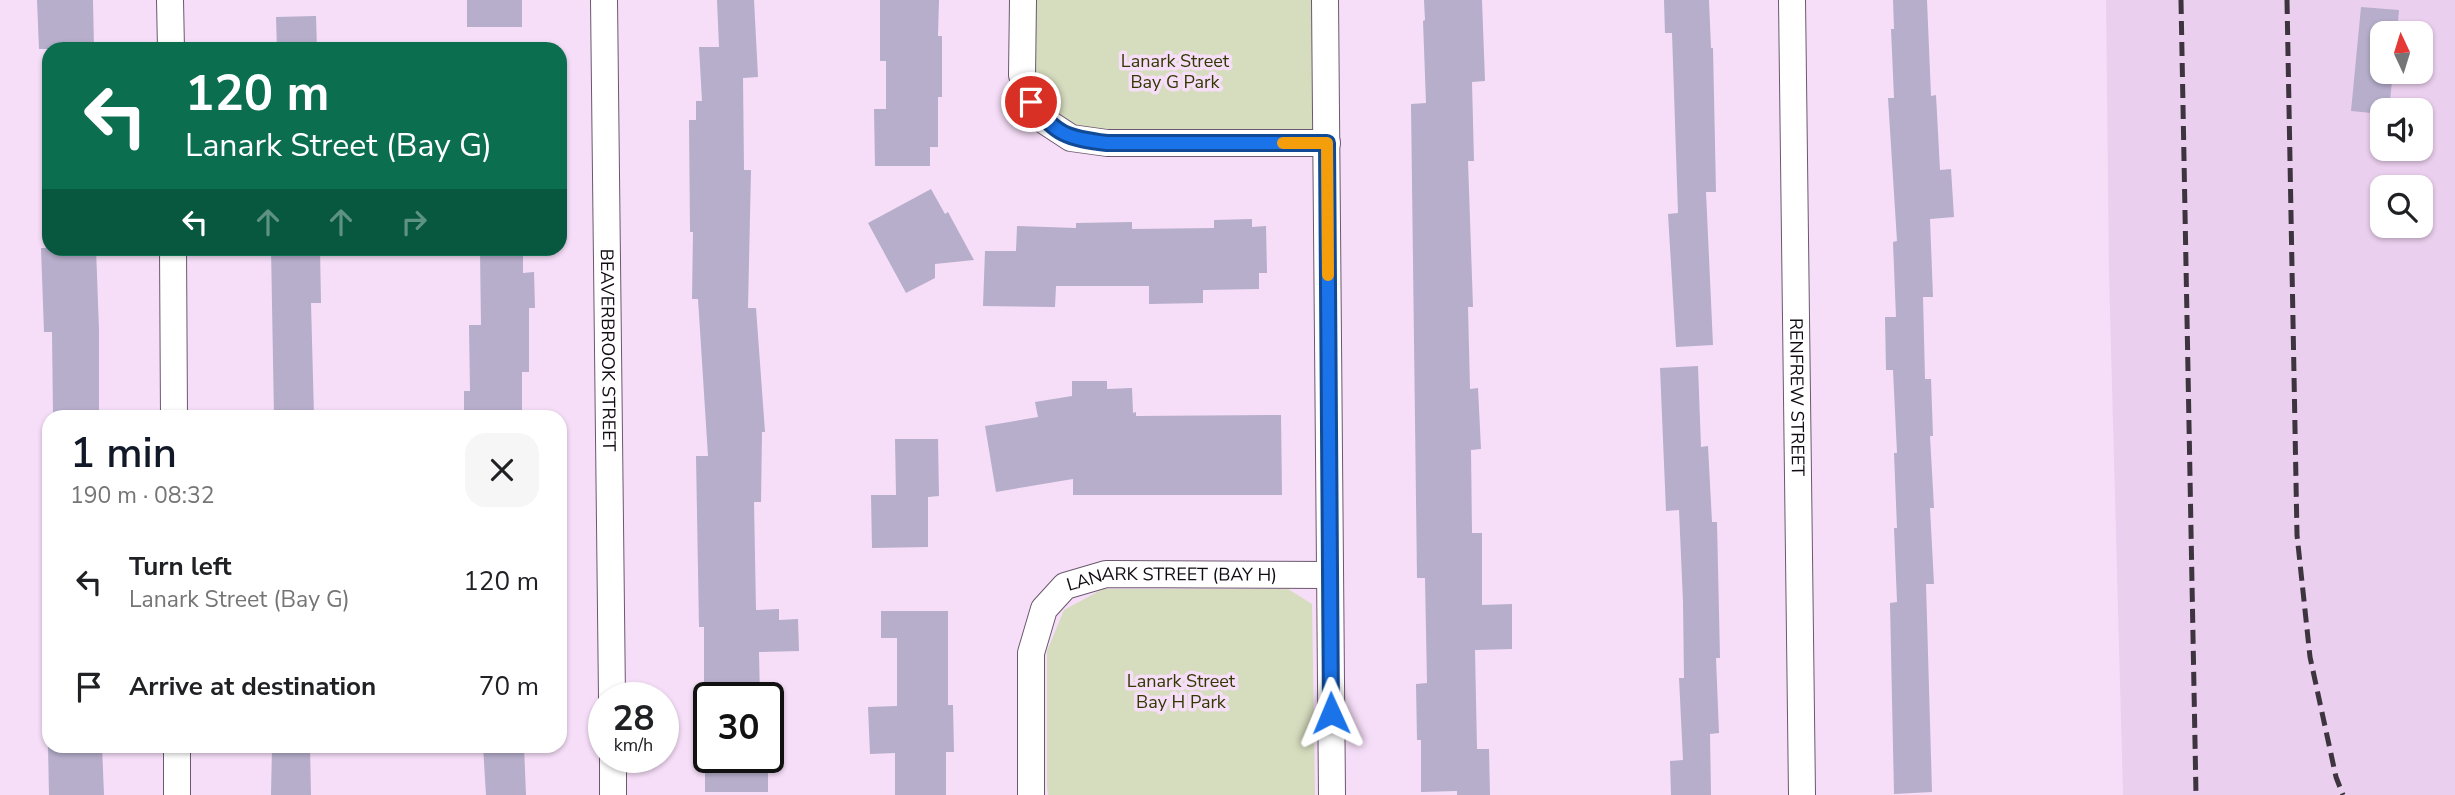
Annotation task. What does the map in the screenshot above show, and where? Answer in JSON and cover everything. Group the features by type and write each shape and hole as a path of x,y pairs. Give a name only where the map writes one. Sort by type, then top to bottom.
{"street":[{"path":"170,0 171,42"},
{"name":"BEAVERBROOK STREET","path":"604,0 612,682"},
{"path":"1023,0 1022,75 1031,102 1045,121 1071,138 1107,143 1327,143"},
{"path":"1325,0 1332,795"},
{"name":"RENFREW STREET","path":"1792,0 1802,795"},
{"path":"173,256 174,410"},
{"name":"LANARK STREET (BAY H)","path":"1031,795 1031,653 1044,609 1065,586 1106,574 1329,575"},
{"path":"177,753 177,795"},
{"path":"613,773 613,795"}],"shaded area":[{"path":"2106,0 2455,0 2455,795 2123,795 2109,273"}],"green space":[{"name":"Lanark Street Bay G Park","path":"1023,0 1325,0 1327,143 1107,143 1031,102"},
{"name":"Lanark Street Bay H Park","path":"1103,589 1288,589 1312,604 1315,795 1048,795 1047,651 1064,610"}],"building":[{"path":"37,0 93,0 94,42 42,42 42,49 39,49"},
{"path":"467,0 522,0 522,27 467,27"},
{"path":"717,0 754,0 758,77 743,78 744,170 751,170 748,308 756,308 765,432 762,432 761,502 754,502 756,610 779,609 779,620 798,619 799,651 759,652 760,682 704,682 704,627 699,627 696,456 708,456 698,299 692,299 693,232 690,232 689,120 696,120 696,101 702,101 699,47 719,47"},
{"path":"880,0 939,0 938,36 942,36 942,97 938,97 938,147 930,147 930,166 875,166 874,109 886,109 886,61 880,61"},
{"path":"1424,0 1482,0 1485,81 1472,82 1474,161 1468,161 1473,307 1468,307 1470,389 1478,388 1481,449 1471,450 1472,533 1482,533 1482,605 1512,604 1512,649 1475,650 1477,749 1489,749 1490,795 1457,795 1457,791 1421,792 1421,740 1417,740 1416,684 1427,683 1425,578 1417,578 1411,104 1426,103"},
{"path":"1664,0 1709,0 1713,48 1716,192 1706,192 1713,345 1676,347 1668,214 1678,213 1672,33 1665,33"},
{"path":"1893,0 1927,0 1931,96 1936,95 1940,170 1951,169 1954,217 1930,219 1933,297 1923,297 1925,379 1931,379 1933,436 1930,436 1934,508 1930,508 1934,584 1926,584 1932,792 1894,794 1890,603 1897,602 1894,453 1897,453 1893,370 1886,370 1885,317 1896,317 1893,242 1897,241 1888,98 1894,98 1891,29 1894,29"},
{"path":"2361,7 2399,10 2398,21 2370,21 2370,84 2392,84 2390,98 2370,98 2370,113 2351,111"},
{"path":"316,16 317,42 277,42 276,17"},
{"path":"931,189 945,214 948,212 974,260 935,264 935,278 906,293 868,223"},
{"path":"1252,219 1252,227 1266,226 1267,273 1259,273 1259,289 1203,290 1203,303 1149,304 1149,286 1056,286 1055,307 983,306 985,251 1016,251 1017,226 1076,228 1076,223 1132,222 1132,229 1214,228 1214,220"},
{"path":"41,248 42,256 96,256 99,410 53,410 52,332 44,332"},
{"path":"271,256 320,256 321,303 311,303 314,410 274,410"},
{"path":"480,256 523,256 523,273 534,272 535,308 529,308 529,372 522,372 522,410 464,410 464,391 470,391 469,325 481,325"},
{"path":"1698,366 1701,447 1708,446 1712,522 1717,522 1720,658 1716,658 1719,733 1710,734 1711,795 1671,795 1670,761 1683,760 1679,678 1684,678 1683,602 1679,510 1666,511 1660,368"},
{"path":"1072,381 1107,381 1107,389 1132,388 1133,413 1136,412 1136,416 1281,415 1282,495 1073,495 1073,479 996,492 985,426 1038,417 1035,402 1072,396"},
{"path":"895,439 938,439 939,496 928,497 928,547 872,548 871,495 896,495"},
{"path":"881,611 948,611 948,705 953,705 954,752 946,752 946,795 895,795 895,753 870,754 868,707 897,706 897,638 881,638"},
{"path":"48,753 102,753 104,795 49,795"},
{"path":"272,753 310,753 311,795 271,795"},
{"path":"483,753 524,753 526,795 486,795"},
{"path":"705,773 768,773 768,792 705,792"}],"railway":[{"path":"2181,0 2196,795"},
{"path":"2287,0 2297,535 2310,657 2336,777 2343,795"}],"slow traffic":[{"path":"1283,143 1327,143 1328,275"}],"route":[{"path":"1031,102 1045,121 1071,138 1107,143 1327,143 1331,713"}]}
